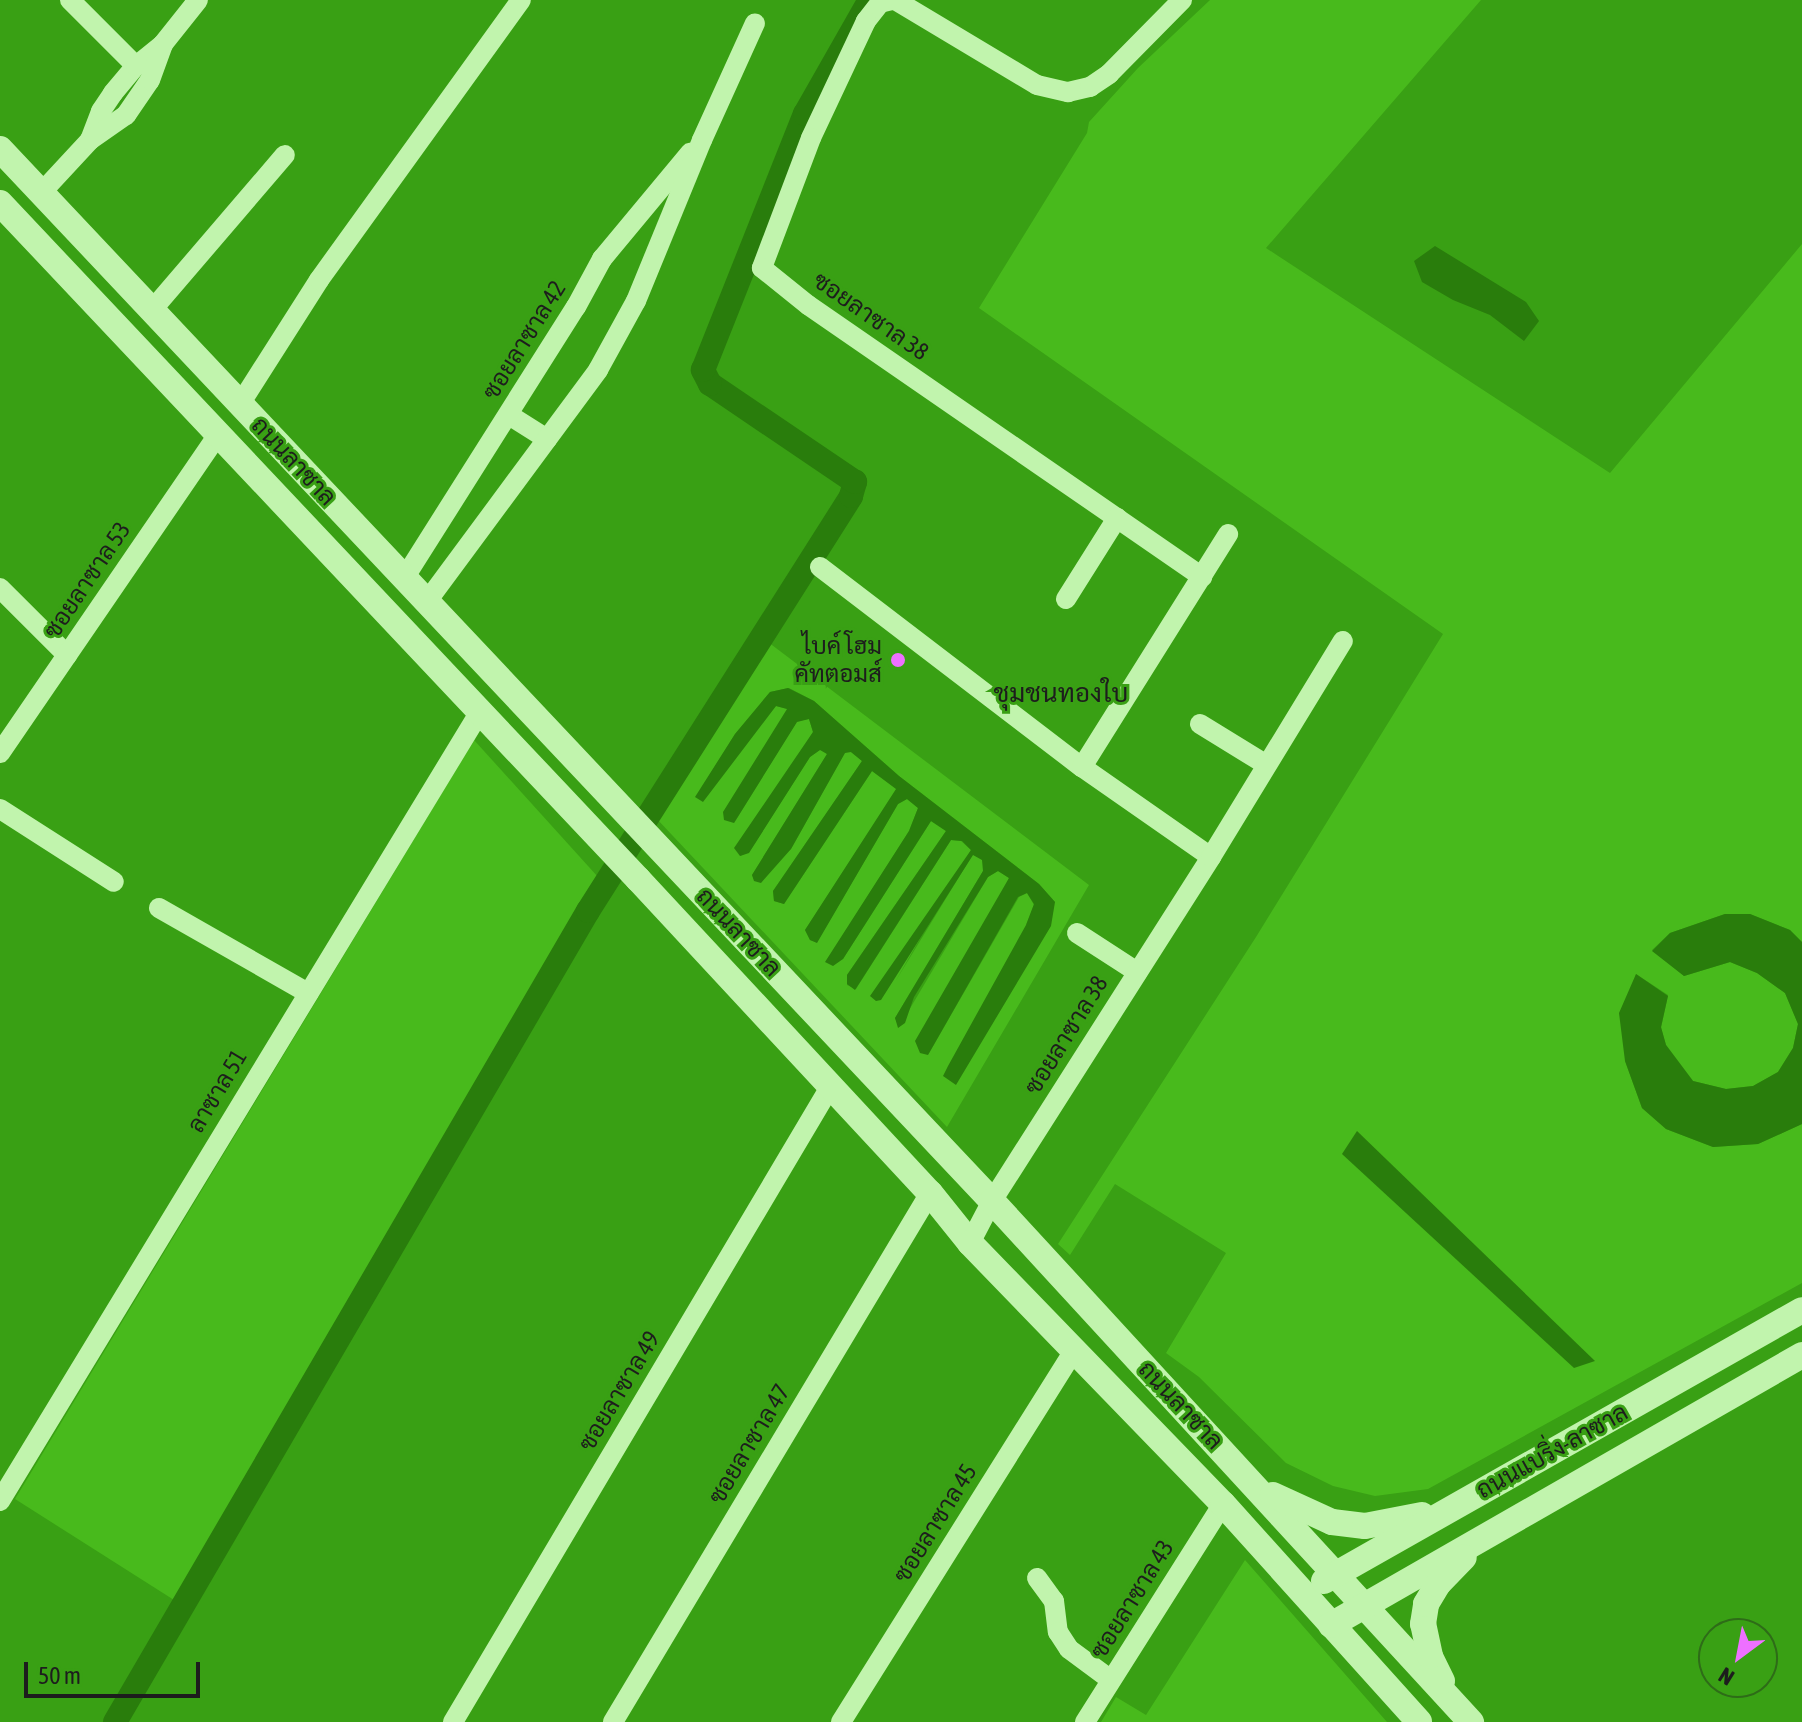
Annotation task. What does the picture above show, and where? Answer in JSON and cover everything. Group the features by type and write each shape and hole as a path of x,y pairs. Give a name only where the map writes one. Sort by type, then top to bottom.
{"street":[{"path":"70,0 136,66"},
{"path":"90,140 101,111 136,66 163,44 198,0"},
{"path":"240,404 319,280 521,0"},
{"name":"ซอยลาซาล 38","path":"1182,0 1109,74 1090,87 1068,92 1037,85 893,0 880,3 866,21 811,138 762,268 808,305 1202,577"},
{"path":"428,600 598,370 636,301 702,140 755,23"},
{"path":"5,219 41,193 90,140 126,115 150,80 163,44"},
{"name":"ซอยลาซาล 42","path":"405,577 509,415 602,259 702,140"},
{"name":"ถนนลาซาล","path":"0,149 992,1201 1470,1721"},
{"path":"152,310 285,155"},
{"name":"ถนนลาซาล","path":"5,219 481,710 930,1193 970,1243 1223,1504 1409,1718"},
{"path":"509,415 547,439"},
{"name":"ซอยลาซาล 53","path":"0,753 217,436"},
{"path":"1066,599 1117,518"},
{"path":"1082,767 1228,534"},
{"path":"820,567 1082,767 1211,857"},
{"path":"0,588 67,655"},
{"name":"ซอยลาซาล 38","path":"970,1243 992,1201 1211,857 1265,764 1343,641"},
{"name":"ลาซาล 51","path":"0,1501 481,710"},
{"path":"1200,724 1265,764"},
{"path":"0,809 114,882"},
{"path":"159,908 308,993"},
{"path":"1077,933 1137,972"},
{"name":"ซอยลาซาล 49","path":"453,1722 830,1087"},
{"name":"ซอยลาซาล 47","path":"613,1722 930,1193"},
{"path":"1054,1329 1082,1298"},
{"name":"ถนนแบริ่ง-ลาซาล","path":"1303,1594 1802,1310"},
{"name":"ซอยลาซาล 45","path":"841,1722 1074,1351"},
{"name":"ถนนแบริ่ง-ลาซาล","path":"1331,1625 1802,1355"},
{"path":"1233,1462 1271,1494 1332,1522 1365,1526 1398,1520 1430,1513 1475,1495"},
{"name":"ซอยลาซาล 43","path":"1085,1722 1223,1504"},
{"path":"1470,1721 1445,1688 1430,1656 1423,1624 1426,1604 1438,1584 1472,1549 1510,1520"},
{"path":"1037,1578 1054,1601 1058,1632 1069,1649 1111,1680"}],"shaded area":[{"path":"1210,0 1481,0 1266,248 1610,473 1802,244 1802,942 1790,930 1750,914 1725,914 1670,933 1652,950 1684,976 1730,962 1757,973 1785,993 1798,1024 1793,1048 1778,1072 1753,1086 1726,1089 1693,1081 1666,1045 1661,1028 1668,995 1636,974 1625,1061 1642,1108 1666,1129 1713,1147 1758,1144 1802,1124 1802,1283 1428,1489 1375,1496 1333,1486 1286,1463 1199,1377 1166,1353 1226,1253 1115,1184 1070,1255 1058,1244 1256,937 1443,634 979,308 1087,133 1089,122 1138,68"},
{"path":"1435,246 1526,302 1539,321 1524,341 1490,315 1453,300 1422,282 1414,261"},
{"path":"768,642 1089,885 947,1127 656,818","holes":["789,688 814,701 899,776 1039,884 1055,902 1026,925 1034,905 1027,893 1019,897 928,1055 1009,878 998,871 988,877 899,1027 895,1018 983,871 983,860 973,854 895,982 971,850 961,841 951,840 856,989 847,985 847,975 946,831 931,821 843,959 826,962 909,831 918,808 907,799 898,804 817,942 810,940 805,930 897,789 872,771 784,904 774,901 773,891 862,761 851,752 845,752 791,849 755,881 752,875 827,754 821,749 810,757 749,852 740,856 813,732 809,719 797,721 734,823 788,709 776,706 696,797 735,734 770,692"]},
{"path":"788,688 814,701 899,776 1039,884 1055,902 1051,926 956,1085 943,1076 1026,925 1034,904 1027,893 1018,897 928,1055 920,1053 915,1041 1009,878 998,871 988,877 914,997 905,1023 898,1028 895,1018 983,871 982,860 973,855 881,1000 876,1001 870,996 971,850 962,841 951,840 855,990 847,984 847,975 946,831 931,821 843,959 833,966 825,962 909,831 918,808 907,799 898,804 817,943 810,940 805,930 896,789 872,771 784,904 774,901 773,891 862,761 851,752 845,753 791,849 761,883 754,881 752,875 827,754 820,750 810,757 749,853 740,856 734,848 813,732 809,719 797,722 734,823 724,820 723,812 787,709 776,706 703,802 695,797 735,734 770,692"},
{"path":"474,740 598,877 174,1600 15,1499"},
{"path":"1725,914 1750,914 1790,930 1802,942 1802,1124 1758,1144 1713,1147 1666,1129 1642,1108 1625,1061 1619,1013 1636,974 1668,996 1661,1027 1666,1045 1693,1081 1726,1089 1753,1086 1778,1072 1793,1048 1798,1024 1785,993 1757,973 1730,962 1684,976 1652,951 1670,933"},
{"path":"1357,1131 1595,1361 1574,1368 1342,1154"},
{"path":"1245,1560 1387,1722 1101,1722 1116,1697 1146,1715"}],"waterway":[{"path":"115,1722 588,911 851,496 855,482 710,384 703,370 805,114 867,5"}],"place":[{"name":"ไบค์ โฮม คัทตอมส์","path":"898,660"}],"district":[{"name":"ชุมชนทองใบ","path":"1061,694"}]}
